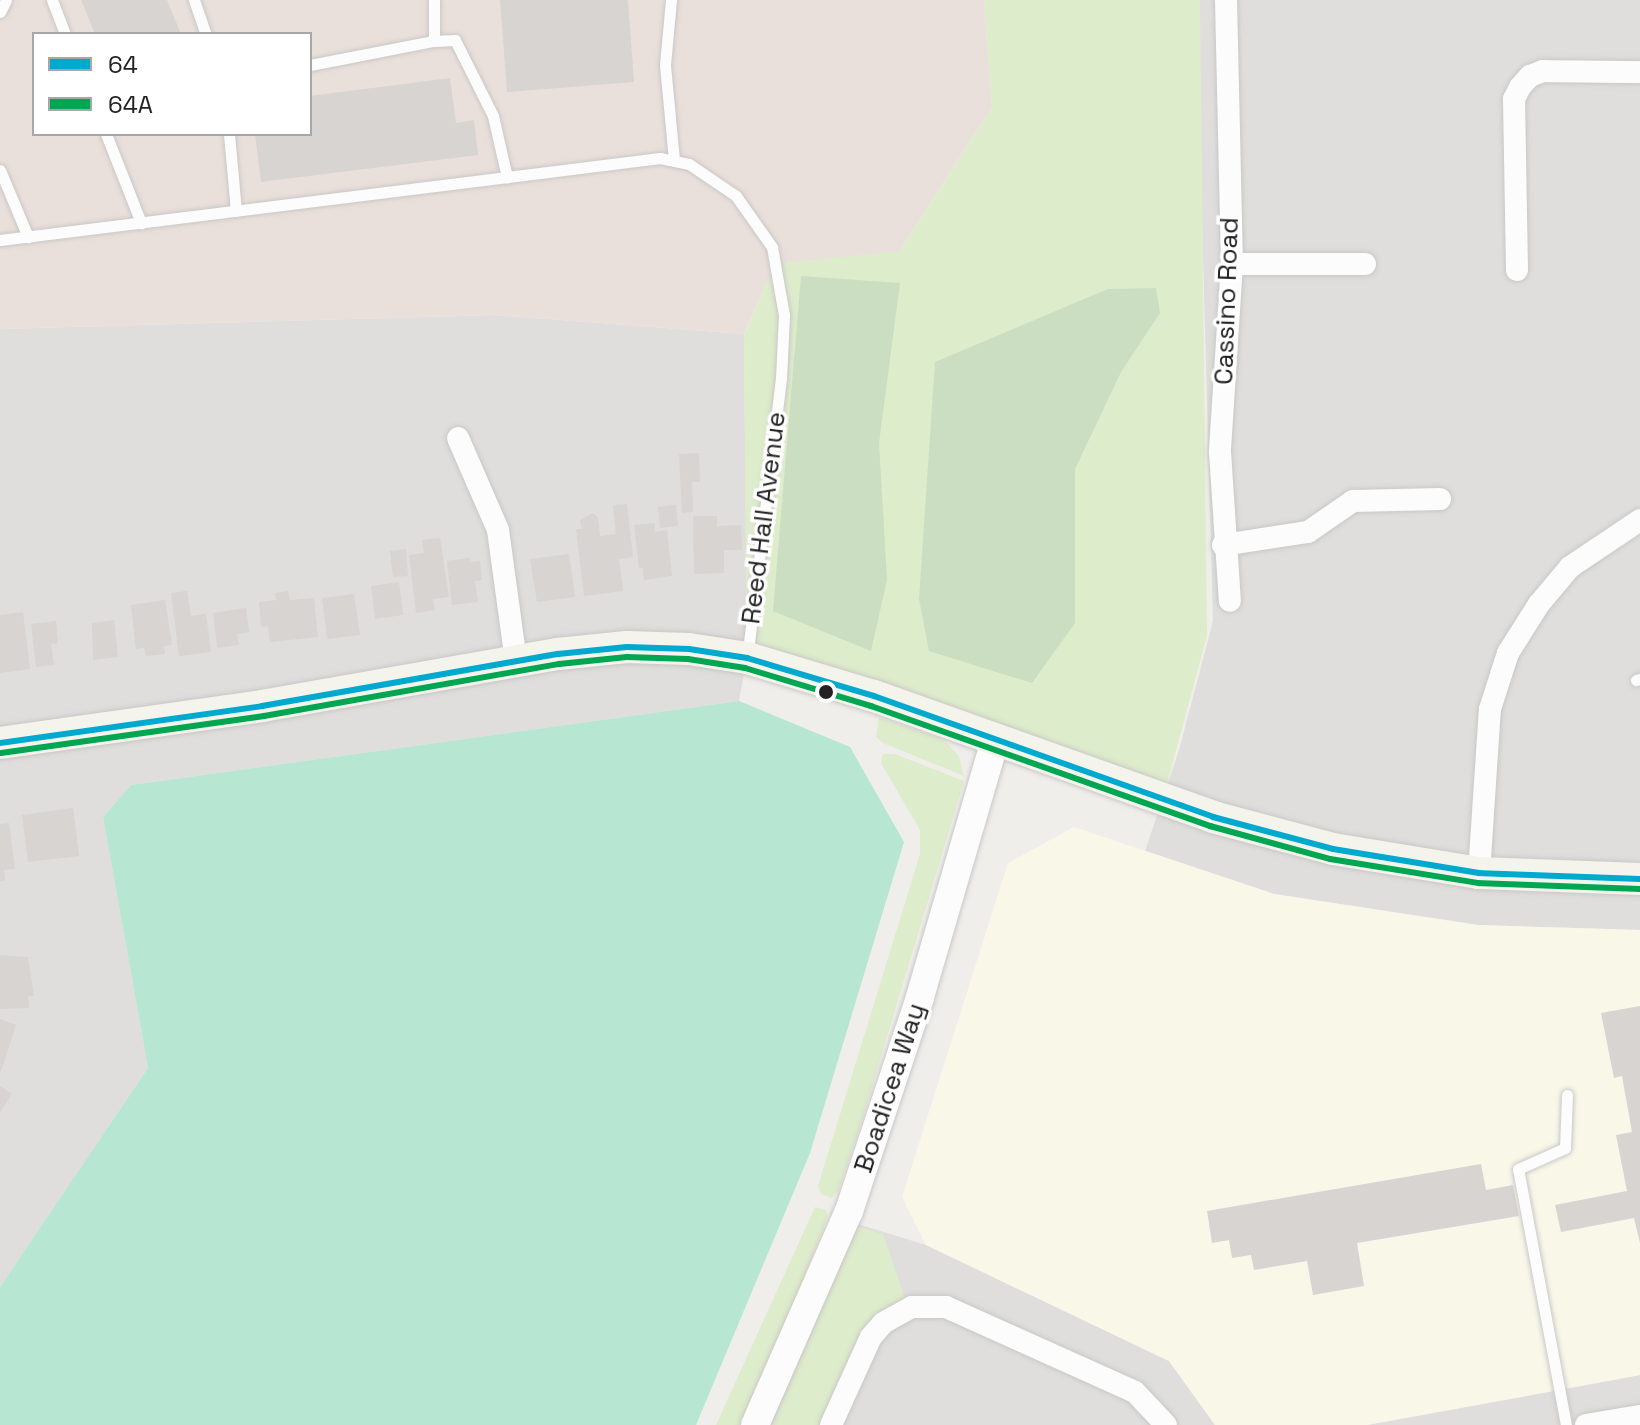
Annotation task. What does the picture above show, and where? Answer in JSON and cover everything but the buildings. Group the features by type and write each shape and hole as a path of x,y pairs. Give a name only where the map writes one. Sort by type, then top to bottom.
{"main road":[{"path":"0,743 247,708 516,661 627,647 689,649 747,658 874,696 1213,817 1333,849 1479,873 1640,879"}],"street":[{"name":"Cassino Road","path":"1226,0 1232,264 1220,452 1223,545 1230,601"},
{"path":"1517,270 1514,99 1520,87 1530,76 1543,71 1640,72"},
{"path":"1232,264 1365,264"},
{"path":"458,438 498,530 516,661"},
{"path":"1223,545 1308,532 1353,501 1440,499"},
{"path":"1479,873 1490,709 1508,653 1539,604 1570,567 1640,520"},
{"name":"Boadicea Way","path":"755,1425 849,1211 920,997 995,740"},
{"path":"831,1425 871,1337 883,1323 912,1307 946,1307 1091,1370 1135,1392 1166,1425"},
{"path":"1586,1425 1640,1416"}],"lane":[{"path":"0,12 6,0"},
{"path":"52,0 64,32"},
{"path":"194,0 205,32"},
{"path":"434,0 434,41"},
{"path":"0,240 660,158 674,161 665,65 671,0"},
{"path":"312,65 434,41 455,40 493,116 507,177"},
{"path":"107,136 141,223"},
{"path":"229,136 236,211"},
{"name":"Reed Hall Avenue","path":"674,161 689,164 736,196 772,247 784,315 781,378 747,658"},
{"path":"0,170 28,237"},
{"path":"1566,1425 1518,1169 1565,1148 1567,1095"}],"shaded area":[{"path":"0,0 984,0 992,107 899,252 775,264 744,334 495,315 0,329"},
{"path":"1196,0 1640,0 1640,930 1478,925 1274,894 1145,851 1179,750 1213,621"},
{"path":"495,315 744,334 747,658 739,701 131,785 103,817 148,1068 0,1287 0,329"},
{"path":"1074,827 1274,894 1478,925 1640,930 1640,1375 1367,1425 1215,1425 1169,1361 926,1245 902,1197 1008,863"},
{"path":"858,1224 926,1245 1169,1361 1215,1425 770,1425"},
{"path":"1640,1375 1640,1425 1367,1425 1560,1390"}],"green space":[{"path":"984,0 1200,0 1207,636 1167,784 747,658 744,335 775,264 900,251 992,107"},
{"path":"801,276 900,283 879,443 887,580 871,651 773,611"},
{"path":"1156,288 1160,313 1121,372 1075,469 1075,623 1032,683 929,651 919,599 935,362 1108,289"},
{"path":"739,701 850,747 904,842 810,1153 696,1425 0,1425 0,1287 148,1068 103,817 131,785"},
{"path":"879,717 944,740 959,756 964,776 883,743 876,737"},
{"path":"883,754 895,754 964,781 858,1133 838,1191 832,1198 821,1194 818,1186 920,854 920,830 881,763"},
{"path":"815,1207 826,1210 828,1217 774,1353 740,1425 716,1425"},
{"path":"858,1227 883,1234 905,1299 874,1317 860,1334 820,1425 772,1425"}],"transit line":[{"name":"64","path":"0,743 262,706 558,654 627,647 689,649 747,658 874,696 1213,817 1333,849 1479,873 1640,879"},
{"name":"64A","path":"1,753 264,716 559,664 627,657 688,659 745,668 871,706 1210,826 1330,859 1479,883 1640,889"}]}
